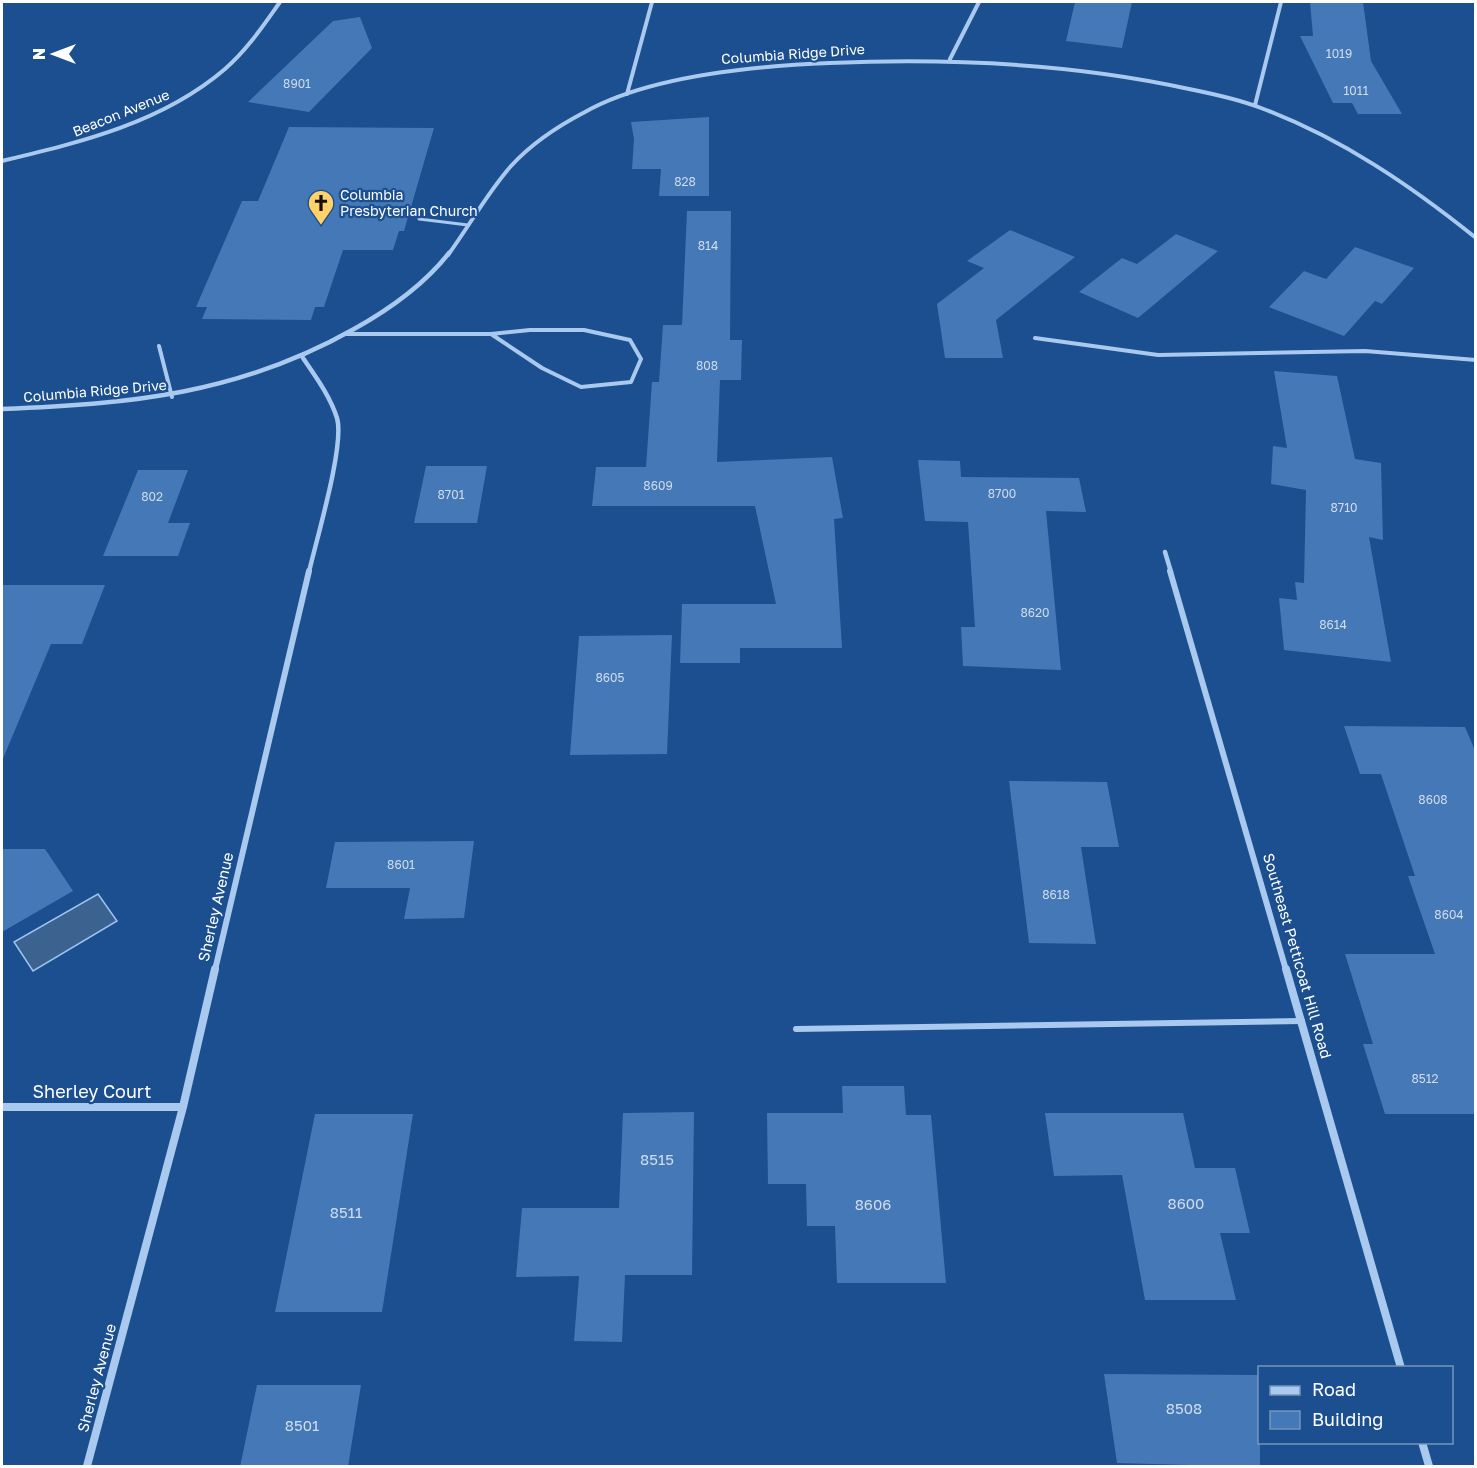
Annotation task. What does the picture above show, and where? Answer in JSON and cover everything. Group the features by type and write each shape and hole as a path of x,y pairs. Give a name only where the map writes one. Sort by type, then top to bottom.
{"street":[{"name":"Beacon Avenue","path":"2,161 64,147 120,128 168,108 224,71 249,46 280,2"},
{"path":"627,94 652,2"},
{"path":"950,59 979,2"},
{"path":"1256,105 1281,2"},
{"name":"Columbia Ridge Drive","path":"2,410 105,405 172,397 246,379 303,358 393,305 438,268 510,167 537,141 587,110 627,94 688,77 760,66 950,59 1071,68 1136,77 1256,105 1357,151 1437,205 1476,238"},
{"name":"Sherley Avenue","path":"87,1467 183,1107 336,456 338,420 328,395 303,358"},
{"name":"Southeast Petticoat Hill Road","path":"1165,552 1400,1366"},
{"name":"Sherley Court","path":"2,1107 183,1107"},
{"path":"1422,1444 1429,1467"}],"lane":[{"path":"419,219 468,225"},
{"path":"347,334 491,334 530,330 584,330 630,340 641,359 631,382 581,387 542,368 491,334"},
{"path":"1035,338 1158,355 1365,351 1476,360"},
{"path":"159,346 172,397"},
{"path":"796,1029 1302,1021"}],"water":[{"path":"98,894 117,921 33,971 14,942"}],"building":[{"path":"1075,2 1132,2 1122,48 1066,41"},
{"path":"1310,2 1363,2 1371,61 1402,114 1358,114 1352,103 1333,103 1300,36 1313,36"},
{"path":"360,17 372,48 309,112 248,102 333,21"},
{"path":"709,117 709,196 659,196 661,169 632,169 634,139 631,122"},
{"name":"Columbia Presbyterian Church","path":"289,127 434,128 404,231 399,231 393,250 343,250 324,307 315,307 311,320 202,319 207,307 196,307 242,201 258,201"},
{"path":"687,211 731,211 730,340 742,340 741,380 720,380 717,462 832,457 843,518 834,519 842,648 740,648 740,663 680,663 682,604 776,604 755,506 592,506 596,467 646,467 652,382 659,382 663,325 682,325"},
{"path":"1010,230 1075,257 996,320 1003,358 945,358 937,304 984,268 967,261"},
{"path":"1176,234 1218,251 1138,318 1079,292 1122,258 1137,264"},
{"path":"1355,247 1414,268 1382,304 1375,301 1344,336 1269,307 1304,271 1326,279"},
{"path":"1274,371 1337,376 1355,459 1381,463 1383,540 1369,537 1391,662 1284,650 1279,598 1297,600 1295,582 1304,583 1306,490 1271,484 1273,446 1287,448"},
{"path":"918,460 960,461 961,477 1079,478 1086,512 1046,511 1061,670 963,666 961,627 975,627 968,522 925,521"},
{"path":"426,466 487,466 477,523 414,523"},
{"path":"138,470 188,470 168,523 190,523 178,556 103,556"},
{"path":"2,585 105,585 82,644 51,644 2,761"},
{"path":"672,635 667,754 570,755 579,636"},
{"path":"1344,726 1465,727 1476,753 1476,1114 1385,1114 1363,1044 1373,1044 1345,954 1435,954 1408,876 1415,876 1381,774 1360,774"},
{"path":"1009,781 1107,782 1119,847 1081,847 1096,944 1029,943"},
{"path":"474,841 464,918 404,919 410,888 326,888 335,842"},
{"path":"2,849 45,849 73,891 2,932"},
{"path":"842,1086 904,1086 906,1115 931,1115 946,1283 837,1283 835,1226 807,1226 806,1184 768,1184 767,1113 843,1113"},
{"path":"694,1112 692,1275 625,1275 622,1342 574,1341 579,1276 516,1277 522,1208 619,1208 623,1113"},
{"path":"1045,1113 1183,1113 1195,1168 1235,1168 1250,1233 1220,1233 1236,1300 1145,1300 1122,1175 1054,1176"},
{"path":"315,1114 413,1114 382,1312 275,1312"},
{"path":"1104,1374 1258,1375 1260,1467 1117,1463"},
{"path":"257,1385 361,1385 348,1467 240,1467"}],"place":[{"name":"Columbia Presbyterian Church","path":"321,226"}]}
